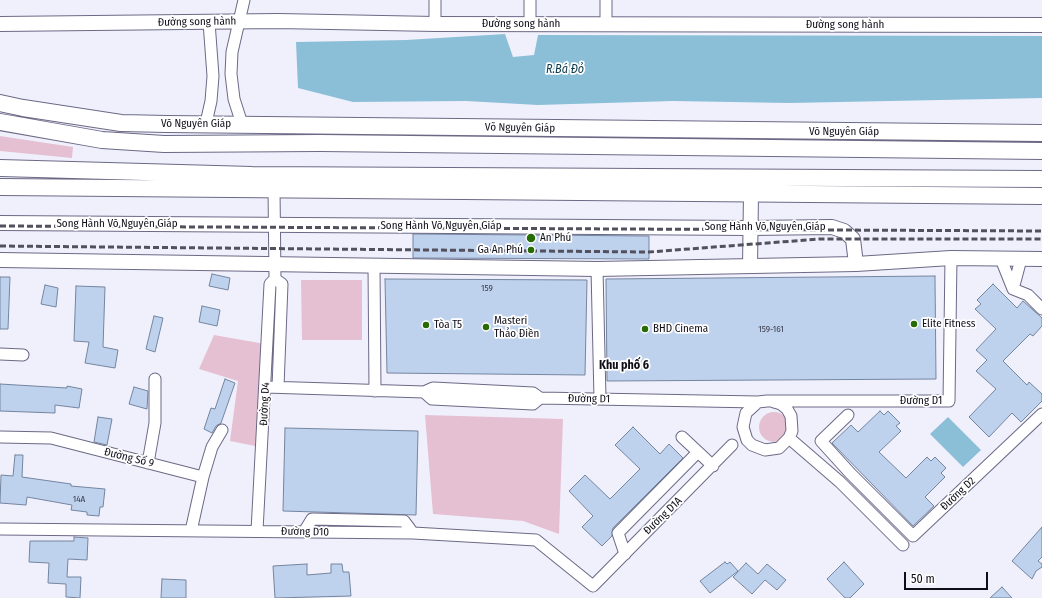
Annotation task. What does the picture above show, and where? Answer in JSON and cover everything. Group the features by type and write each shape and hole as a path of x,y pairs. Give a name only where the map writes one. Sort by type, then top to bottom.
{"highway":[{"name":"Võ Nguyên Giáp","path":"0,103 121,123 717,131 1042,133"},
{"name":"Võ Nguyên Giáp","path":"0,122 102,140 164,144 320,142 1042,151"},
{"path":"0,168 252,175 1042,179"},
{"path":"0,187 1042,196"}],"main road":[{"name":"Đường song hành","path":"0,24 239,21 435,24 1042,25"},
{"path":"750,266 751,194"},
{"name":"Song Hành Võ Nguyên Giáp","path":"0,223 838,228 853,239 856,264"},
{"path":"0,260 597,269 856,264 951,258 1042,259"}],"street":[{"path":"242,124 234,100 232,52 244,0"},
{"path":"435,0 435,24"},
{"path":"530,0 530,24"},
{"path":"606,0 606,24"},
{"path":"206,123 211,101 213,76 209,22"},
{"name":"Đường D4","path":"257,531 266,387 270,284 275,279 276,264 274,190"},
{"name":"Đường D1","path":"774,402 949,401 951,258"},
{"path":"1001,259 1013,289 1028,294 1042,309"},
{"path":"1013,289 1021,259"},
{"path":"374,266 375,391"},
{"path":"597,269 600,399"},
{"name":"Đường D4","path":"275,279 282,284 278,387"},
{"path":"269,314 281,315"},
{"path":"0,354 23,355"},
{"path":"148,463 155,423 156,379"},
{"name":"Đường D1","path":"266,387 424,392 432,399 533,404 540,398 758,402"},
{"path":"732,445 752,445 765,450 779,448 789,438 792,431 791,416 781,404 774,402 758,402 751,407 743,420 744,434 752,445"},
{"name":"Đường D2","path":"885,507 913,536 1042,414"},
{"path":"848,415 821,441 850,473 885,507 875,517"},
{"name":"Đường D1A","path":"594,586 732,445 743,420"},
{"path":"191,531 203,477 212,447 222,430"},
{"name":"Đường Số 9","path":"0,437 51,438 203,477"},
{"path":"682,437 713,466"},
{"path":"789,438 840,482 903,545"},
{"path":"625,554 618,533 698,452"},
{"path":"840,482 850,473"},
{"name":"Đường D10","path":"0,530 413,533 536,540 594,586"}],"shaded area":[{"path":"0,136 73,147 72,158 0,151"},
{"path":"301,280 362,280 362,340 302,340"},
{"path":"214,335 265,344 260,447 230,441 238,381 199,369"},
{"path":"774,412 780,413 788,421 788,433 780,441 774,442 768,441 760,433 759,427 760,421 768,413"},
{"path":"425,415 563,419 559,534 523,521 433,514"}],"water":[{"name":"R.Bá Đỏ","path":"505,34 513,57 534,55 538,35 1042,36 1042,98 789,103 673,101 538,105 466,101 353,102 298,88 296,42 406,40"},
{"path":"948,417 981,450 963,467 930,434"}],"building":[{"name":"Ga An Phú","path":"413,234 649,236 649,259 413,258"},
{"path":"212,274 230,278 228,290 209,286"},
{"path":"935,276 936,379 607,381 606,279"},
{"path":"0,277 10,277 8,329 0,329"},
{"name":"Masteri Thảo Điền","path":"385,279 587,280 585,375 387,373"},
{"path":"993,284 1017,308 1023,301 1042,318 1042,326 1033,336 1030,334 1003,361 1027,385 1029,382 1042,394 1042,401 1021,422 1012,413 989,437 969,417 996,389 976,371 987,360 976,350 996,329 975,309 981,304 977,300"},
{"path":"45,285 58,288 56,307 41,304"},
{"path":"76,286 105,287 103,347 118,350 115,368 85,363 89,342 74,341"},
{"path":"202,306 220,310 217,326 199,322"},
{"path":"154,316 163,318 155,352 146,349"},
{"path":"225,379 235,383 221,423 216,426 212,433 204,429 211,408 215,409"},
{"path":"0,384 67,388 67,386 82,389 79,408 55,405 55,413 0,411"},
{"path":"134,387 148,391 147,409 129,404"},
{"path":"880,411 884,415 888,411 900,423 896,426 901,431 879,452 906,478 927,457 931,461 935,457 946,468 941,473 945,477 925,497 934,506 913,526 832,443 851,425 858,432"},
{"path":"98,417 112,419 107,445 94,442"},
{"path":"633,427 660,454 669,444 683,458 613,528 612,536 602,546 582,527 593,516 569,491 585,475 610,499 640,469 615,445"},
{"path":"285,428 418,431 416,515 283,511"},
{"path":"15,455 23,455 22,477 71,484 71,486 105,489 103,507 100,507 99,516 87,515 87,512 71,510 72,505 27,497 26,505 0,503 1,475 13,476"},
{"path":"1042,527 1042,557 1038,561 1042,564 1042,567 1036,571 1032,579 1012,561"},
{"path":"74,537 88,538 87,560 68,559 67,577 81,577 80,598 66,597 66,584 48,583 49,563 29,562 30,541 74,541"},
{"path":"725,562 727,564 730,562 738,571 710,593 700,581"},
{"path":"844,562 864,584 850,598 845,598 827,579"},
{"path":"746,563 758,574 767,564 786,580 777,590 765,580 752,594 733,577"},
{"path":"307,564 307,575 331,573 331,564 342,564 343,572 349,572 351,596 275,598 273,566"},
{"path":"162,579 186,580 186,598 161,598"},
{"path":"1002,587 1012,598 990,598"}],"railway":[{"path":"0,226 1042,231"},
{"path":"0,246 649,252 820,239 1042,239"}],"place":[{"name":"An Phú","path":"531,238"},
{"name":"Ga An Phú","path":"531,250"},
{"name":"Elite Fitness","path":"914,324"},
{"name":"Tòa T5","path":"426,325"},
{"name":"Masteri Thảo Điền","path":"486,327"},
{"name":"BHD Cinema","path":"645,329"}],"district":[{"name":"Khu phố 6","path":"624,366"}]}
